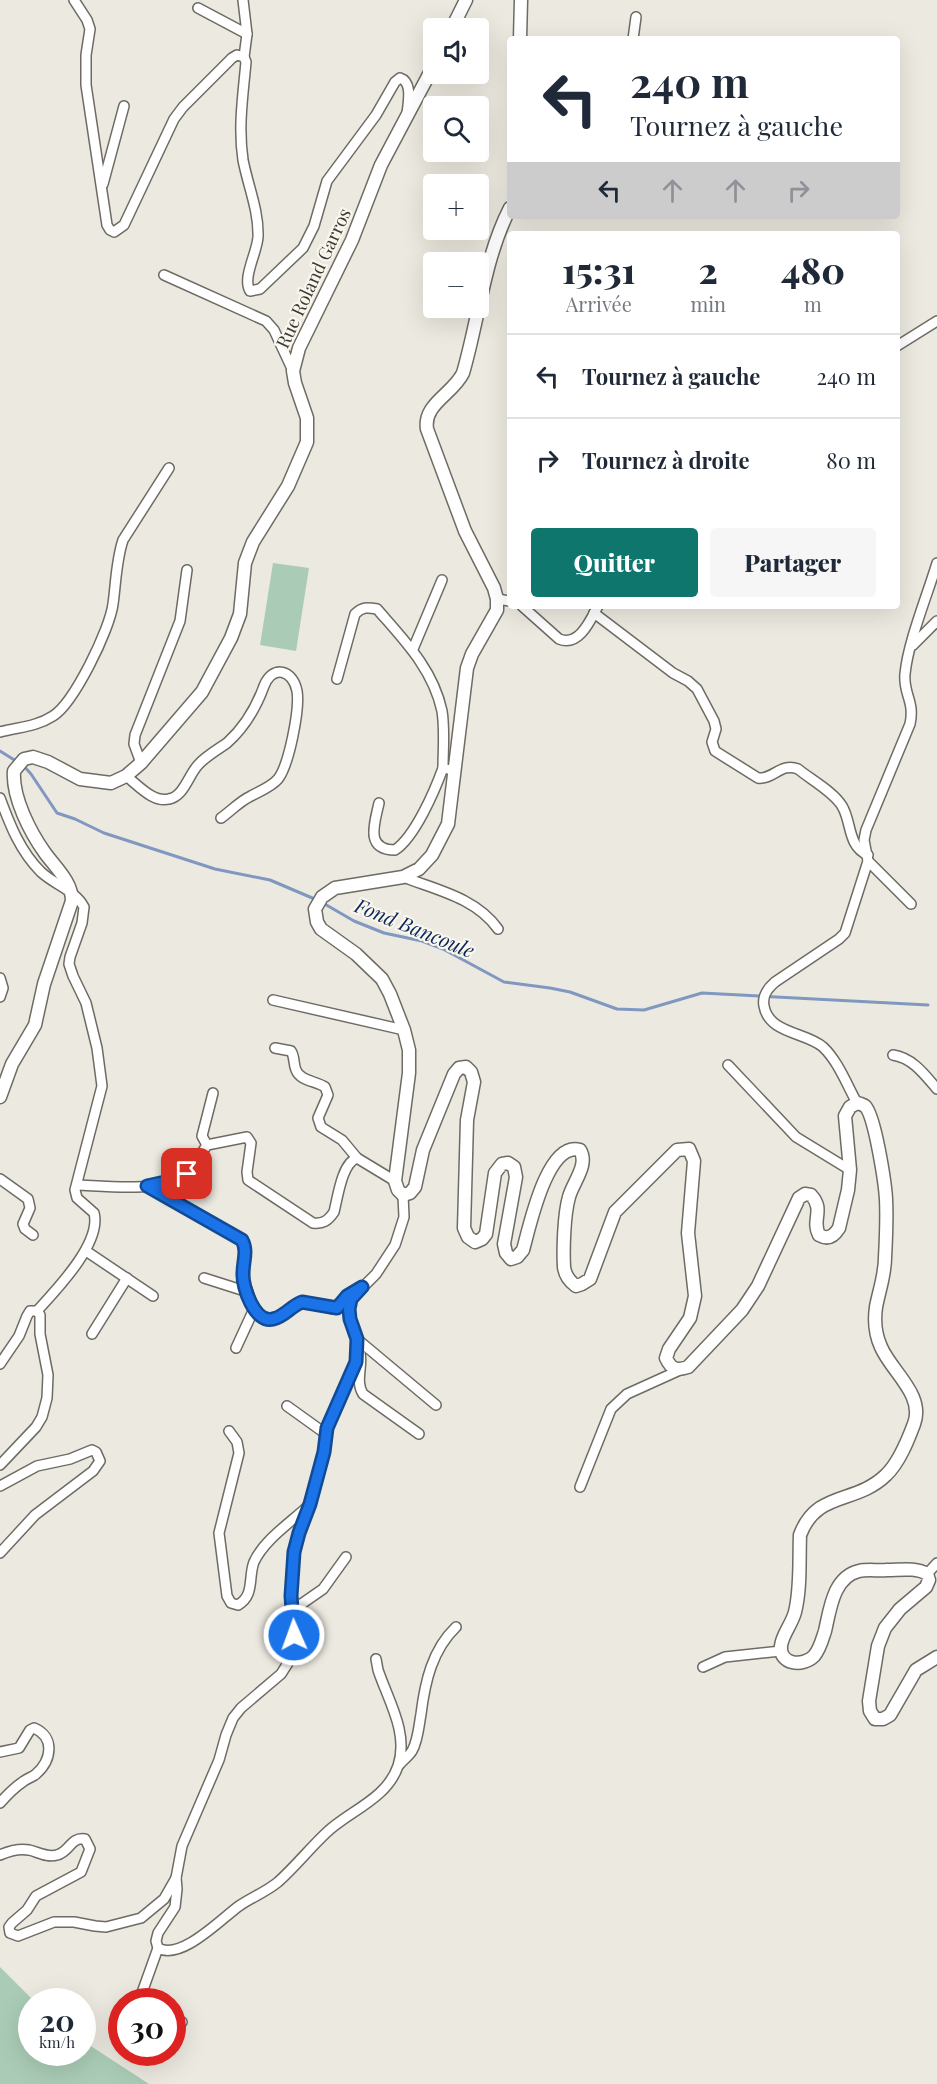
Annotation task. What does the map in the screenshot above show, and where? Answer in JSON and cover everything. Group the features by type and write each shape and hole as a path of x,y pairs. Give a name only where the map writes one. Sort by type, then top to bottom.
{"main road":[{"path":"457,18 466,0"},
{"path":"520,36 521,0"},
{"name":"Rue Roland Garros","path":"72,892 28,826 15,790 14,771 24,759 33,757 48,762 80,779 111,783 126,776 141,763 202,692 216,669 240,614 245,563 253,542 288,486 307,442 307,418 293,371 299,348 352,240 381,165 424,84"},
{"path":"507,213 490,259 464,373 459,383 431,409 426,423 465,531 494,588 504,600 472,654 468,668 449,769 448,824 432,855 419,869 403,877 335,888 318,902 315,915 317,922 327,935 356,954 382,979 404,1030 409,1050 410,1073 395,1182 398,1190 404,1195 410,1193 415,1187 423,1150 454,1074 459,1068 466,1067 471,1072 474,1082 467,1120 464,1228 468,1237 475,1242 486,1234 495,1173 502,1164 508,1163 514,1167 516,1178 504,1244 506,1253 511,1259 517,1257 523,1250 540,1193 552,1165 568,1150 574,1148 583,1155 583,1165 573,1183 566,1212 564,1269 569,1281 576,1286 582,1284 590,1279 610,1222 622,1203 677,1150 689,1149 694,1161 688,1233 695,1296 690,1318 669,1349 666,1358 670,1366 680,1370 688,1367 742,1310 758,1286 799,1198 805,1194 811,1195 815,1200 818,1206 816,1224 819,1235 831,1238 836,1233 848,1190 850,1170 845,1116 849,1107 857,1103 865,1106 875,1130 886,1199 885,1257 876,1307 875,1329 881,1348 906,1385 915,1404 915,1421 888,1474 859,1493 826,1503 810,1515 804,1524 800,1534 795,1612 780,1644 785,1658 795,1664 802,1664 815,1655 821,1646 838,1587 845,1579 861,1571 915,1570 927,1574 929,1580 926,1587 892,1618 881,1636 869,1701 870,1711 875,1719 883,1719 890,1715 916,1670 937,1657"},
{"path":"0,1097 12,1064 35,1025 44,984 70,909 72,892"}],"street":[{"path":"74,0 90,29 86,55 86,85 108,228 112,232 117,232 124,225 169,129 179,113 232,58 237,55 244,57"},
{"path":"243,0 247,34 241,139 258,236 247,281 250,291 260,289 303,248 314,226 327,181 376,115 395,82 400,78 408,84 407,117"},
{"path":"198,8 247,34"},
{"path":"633,36 636,17"},
{"path":"102,188 124,106"},
{"path":"164,275 266,321 274,330 293,371"},
{"path":"900,344 937,321"},
{"path":"0,732 37,724 54,716 65,706 106,633 113,606 123,540 169,468"},
{"path":"857,1103 820,1044 778,1025 766,1012 764,1004 768,988 845,933 868,858 864,840 866,830 910,724 912,708 906,690 906,661 937,563"},
{"path":"141,763 134,744 135,735 180,621 187,570"},
{"path":"413,649 442,580"},
{"path":"337,679 355,614 361,608 377,609 413,649 429,676 442,712 449,769 403,844 396,850 380,846 374,839 373,830 379,803"},
{"path":"525,609 559,639 565,641 572,641 579,636 596,610 697,690 714,721 716,729 712,742 715,751 758,778 766,778 783,767 792,766 842,805 856,847 911,904"},
{"path":"911,647 937,621"},
{"path":"126,776 149,795 159,799 167,800 178,795 196,767 236,734 249,718 267,679 276,673 287,674 295,682 298,714 281,775 272,785 249,797 221,818"},
{"path":"0,798 23,850 40,870 52,881 72,892 84,907 69,964 86,1003 97,1048 102,1086 77,1185 77,1198 91,1209 96,1219 86,1251 37,1311"},
{"path":"403,877 477,907 498,929"},
{"path":"0,978 3,988 0,997"},
{"path":"273,1000 404,1030"},
{"path":"275,1048 291,1051 300,1076 325,1087 328,1095 318,1118 321,1127 342,1140 357,1158 395,1182"},
{"path":"893,1055 902,1056 910,1061 937,1089"},
{"path":"728,1065 796,1137 850,1170"},
{"path":"207,1144 202,1136 213,1094"},
{"path":"77,1185 128,1188 179,1179 187,1174 207,1144 247,1137 251,1143 248,1180 306,1221 326,1222 334,1212 347,1165 357,1158"},
{"path":"0,1179 28,1199 30,1208 23,1224 25,1229 33,1234"},
{"path":"147,1186 242,1240 245,1245 243,1273 248,1292 254,1310 268,1320 274,1319 302,1302 333,1309 341,1305 347,1296 362,1287"},
{"path":"404,1195 404,1217 395,1245 376,1274 351,1299 349,1309 362,1365 359,1385 363,1394 419,1434"},
{"path":"86,1251 153,1296"},
{"path":"92,1334 127,1278"},
{"path":"204,1278 248,1292"},
{"path":"236,1348 254,1310"},
{"path":"0,1364 19,1336 30,1311 37,1311"},
{"path":"0,1465 36,1427 42,1417 47,1398 48,1375 40,1334 41,1318 37,1311"},
{"path":"357,1343 436,1405"},
{"path":"144,1988 158,1948 156,1941 158,1933 175,1907 178,1862 187,1830 219,1760 233,1718 241,1708 281,1674 288,1663 294,1635 291,1596 294,1552 324,1452 329,1419 351,1376 356,1362 357,1343"},
{"path":"580,1487 611,1409 627,1394 680,1370"},
{"path":"287,1406 326,1434"},
{"path":"229,1431 237,1442 239,1453 219,1533 226,1596 231,1603 238,1605 246,1599 254,1562 262,1550 310,1504"},
{"path":"0,1486 37,1466 70,1459 92,1450 96,1452 100,1461 93,1471 35,1515 0,1553"},
{"path":"293,1602 300,1605 315,1596 323,1589 346,1557"},
{"path":"927,1574 937,1563"},
{"path":"158,1948 173,1950 188,1944 241,1905 267,1891 326,1833 387,1785 412,1750 436,1652 444,1638 456,1627"},
{"path":"703,1666 725,1657 781,1651"},
{"path":"376,1659 402,1737 398,1767"},
{"path":"0,1752 19,1748 30,1730 34,1728 48,1739 49,1747 45,1761 37,1773 14,1788 0,1803"},
{"path":"0,1854 28,1850 46,1856 57,1856 78,1839 85,1839 90,1849 81,1872 40,1893 27,1910 12,1923 9,1927 10,1933 18,1936 54,1922 74,1922 106,1927 141,1918 164,1899 176,1878"}],"green space":[{"path":"273,563 309,568 296,651 260,645"},
{"path":"0,1967 21,1988 18,1988 18,2066 96,2066 96,2049 108,2057 108,2066 121,2066 149,2084 0,2084"}],"waterway":[{"name":"Fond Bancoule","path":"0,751 16,761"},
{"name":"Fond Bancoule","path":"22,764 57,813 104,833 215,869 270,880 317,900"},
{"name":"Fond Bancoule","path":"323,903 354,921 384,933 422,941 443,949 504,982 570,992 617,1009 644,1010 702,993 928,1005"}],"route":[{"path":"187,1174 179,1179 147,1186 242,1240 245,1245 244,1281 258,1315 268,1320 274,1319 302,1302 337,1308 347,1296 362,1287 351,1299 349,1309 357,1339 356,1362 329,1419 324,1452 294,1552 291,1596 294,1635"}]}
